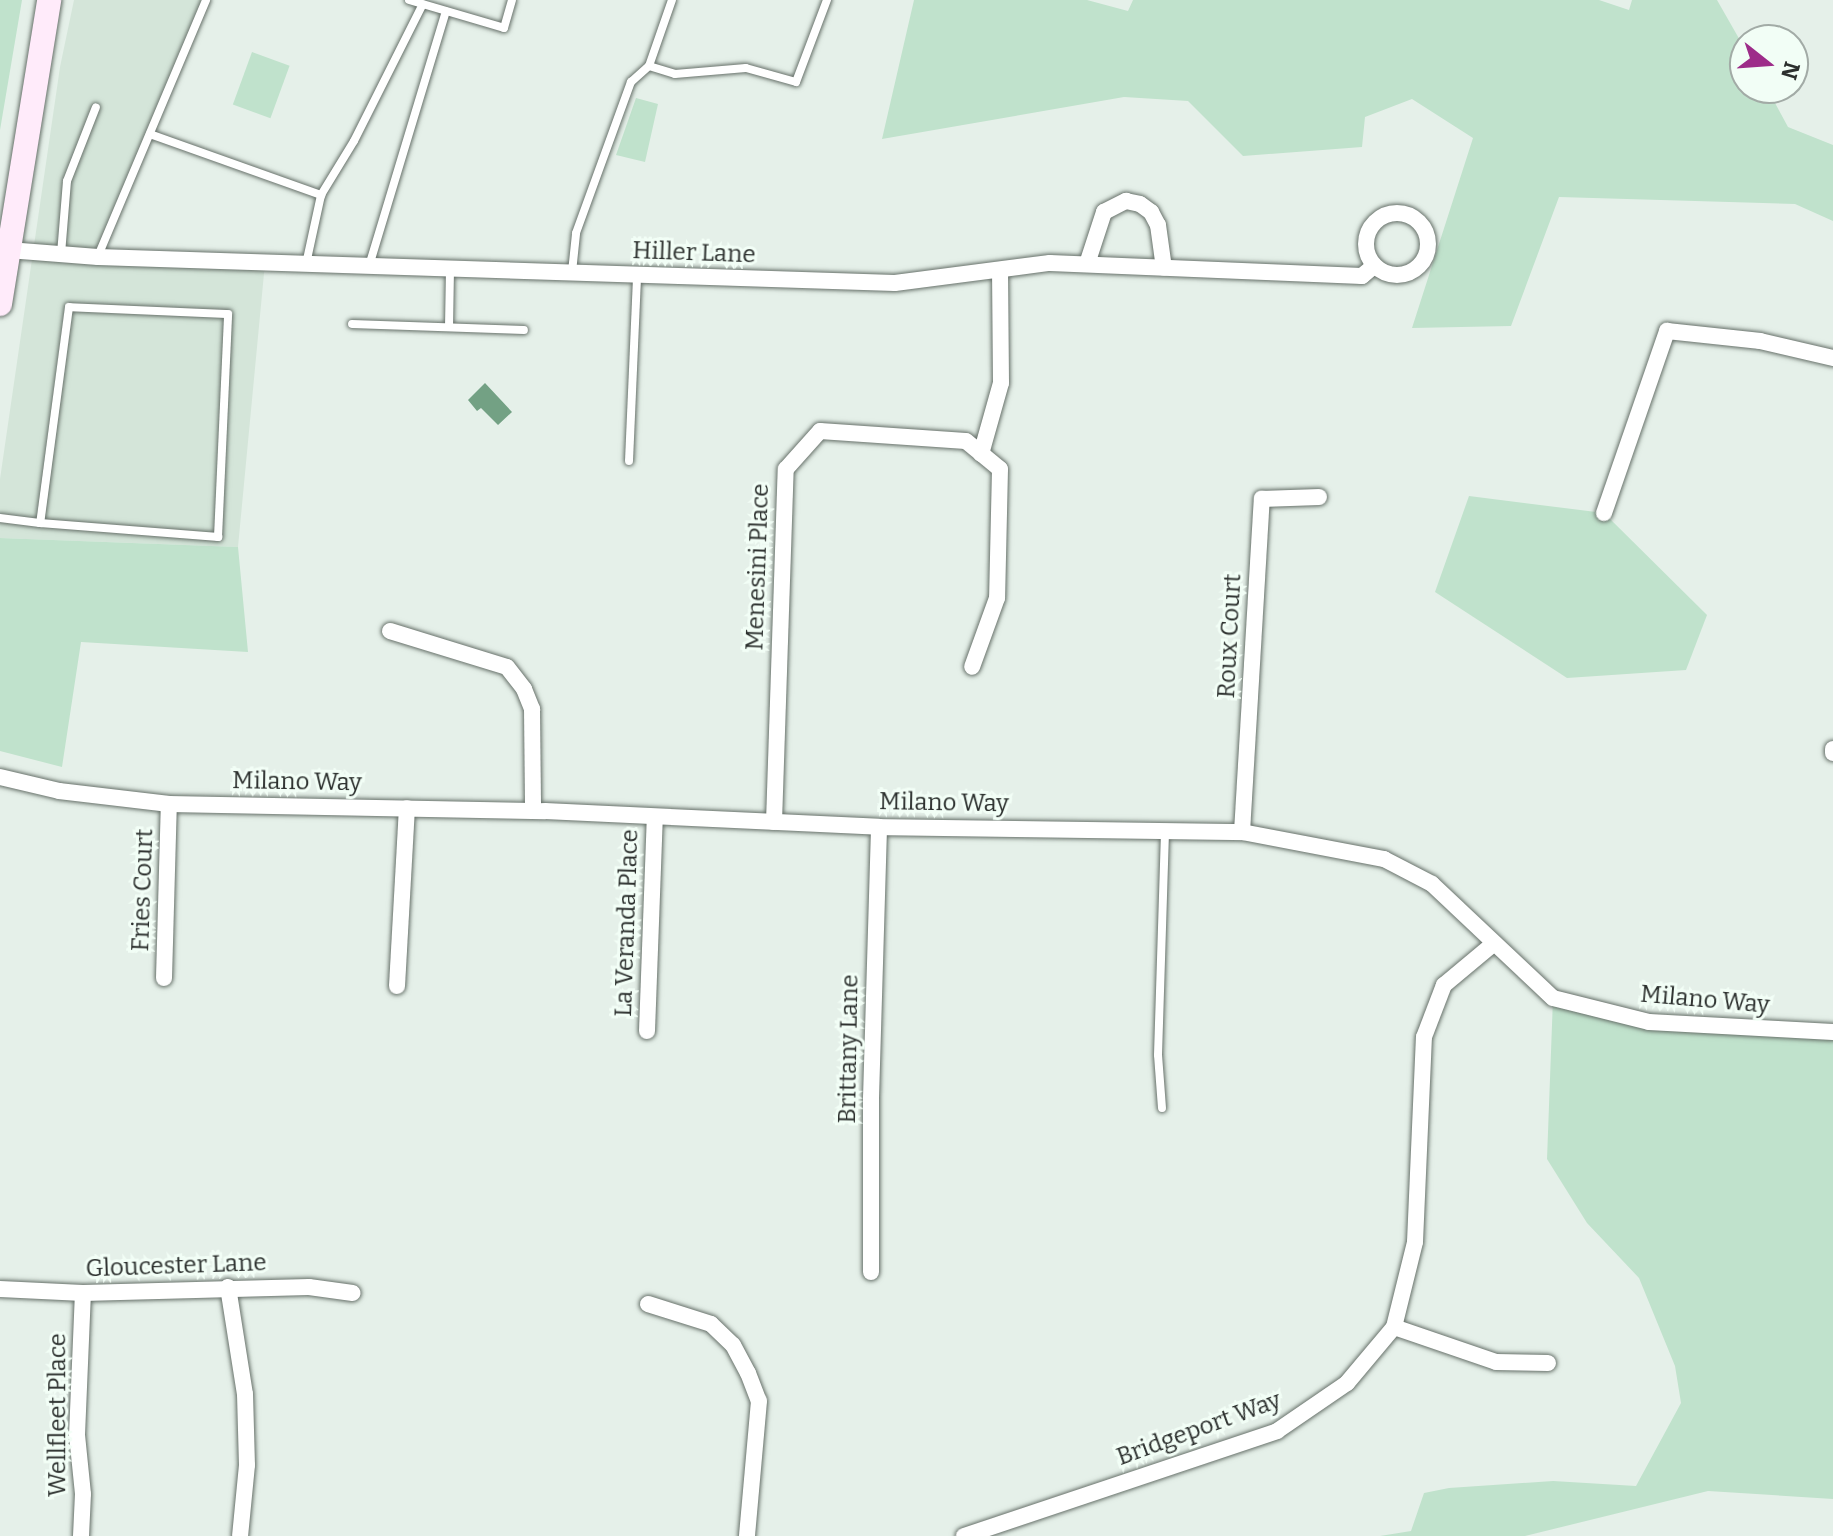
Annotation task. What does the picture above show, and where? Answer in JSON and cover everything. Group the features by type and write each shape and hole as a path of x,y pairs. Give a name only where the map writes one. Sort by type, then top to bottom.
{"street":[{"path":"0,304 49,0"},
{"path":"1087,264 1104,212 1126,201 1140,204 1151,212 1158,225 1164,268"},
{"name":"Hiller Lane","path":"8,250 98,257 895,283 1050,263 1362,276 1374,266"},
{"path":"972,667 997,598 1000,469 981,454 1001,383 1000,270"},
{"path":"1604,513 1667,331 1760,341 1833,358"},
{"name":"Menesini Place","path":"774,822 786,469 820,431 966,441 981,454"},
{"name":"Roux Court","path":"1242,832 1262,499 1319,497"},
{"path":"390,631 507,667 524,689 532,709 533,811"},
{"name":"Milano Way","path":"0,777 59,791 169,804 533,811 879,827 1242,832 1384,859 1432,884 1492,945 1553,998 1649,1022 1833,1032"},
{"name":"Fries Court","path":"164,978 169,804"},
{"path":"397,986 407,808"},
{"name":"La Veranda Place","path":"647,1031 655,817"},
{"name":"Brittany Lane","path":"871,1272 871,1098 879,827"},
{"name":"Bridgeport Way","path":"964,1536 1277,1431 1347,1383 1394,1327 1415,1242 1424,1037 1444,985 1492,945"},
{"path":"228,1287 245,1394 247,1465 240,1536"},
{"name":"Gloucester Lane","path":"0,1289 83,1293 309,1287 353,1293"},
{"name":"Wellfleet Place","path":"81,1536 83,1494 77,1435 83,1293"},
{"path":"648,1304 711,1324 733,1345 748,1373 759,1401 747,1536"},
{"path":"1394,1327 1496,1362 1548,1363"}],"lane":[{"path":"98,257 206,0"},
{"path":"409,0 504,28 512,0"},
{"path":"572,273 576,233 631,82 649,66 672,0"},
{"path":"649,66 675,74 746,68 796,82 827,0"},
{"path":"306,264 321,195 354,141 423,4"},
{"path":"369,266 446,11"},
{"path":"61,255 67,181 96,107"},
{"path":"150,134 321,195"},
{"path":"449,327 450,268"},
{"path":"629,461 637,275"},
{"path":"0,518 40,523 218,537 228,314 69,307 40,523"},
{"path":"352,324 524,330"},
{"path":"1162,1108 1158,1055 1165,830"}],"shaded area":[{"path":"0,0 22,0 0,130"},
{"path":"74,0 206,0 98,257 265,263 238,547 0,538 0,479 60,67"},
{"path":"914,0 1087,0 1128,11 1133,0 1599,0 1629,10 1632,0 1717,0 1731,24 1729,104 1776,104 1788,127 1833,145 1833,221 1795,204 1559,197 1511,326 1412,328 1473,138 1412,99 1365,117 1362,147 1243,156 1188,101 1124,97 882,139"},
{"path":"252,52 290,66 270,118 233,105"},
{"path":"636,98 658,104 645,162 616,155"},
{"path":"485,383 512,412 498,425 481,408 477,411 468,400"},
{"path":"1469,496 1604,513 1707,615 1686,670 1567,678 1435,592"},
{"path":"0,538 238,547 248,652 81,642 62,767 0,751"},
{"path":"1553,998 1649,1022 1833,1032 1833,1499 1708,1491 1525,1536 1380,1536 1411,1531 1424,1493 1449,1488 1553,1481 1636,1486 1681,1403 1675,1366 1639,1278 1587,1223 1547,1159"}]}
